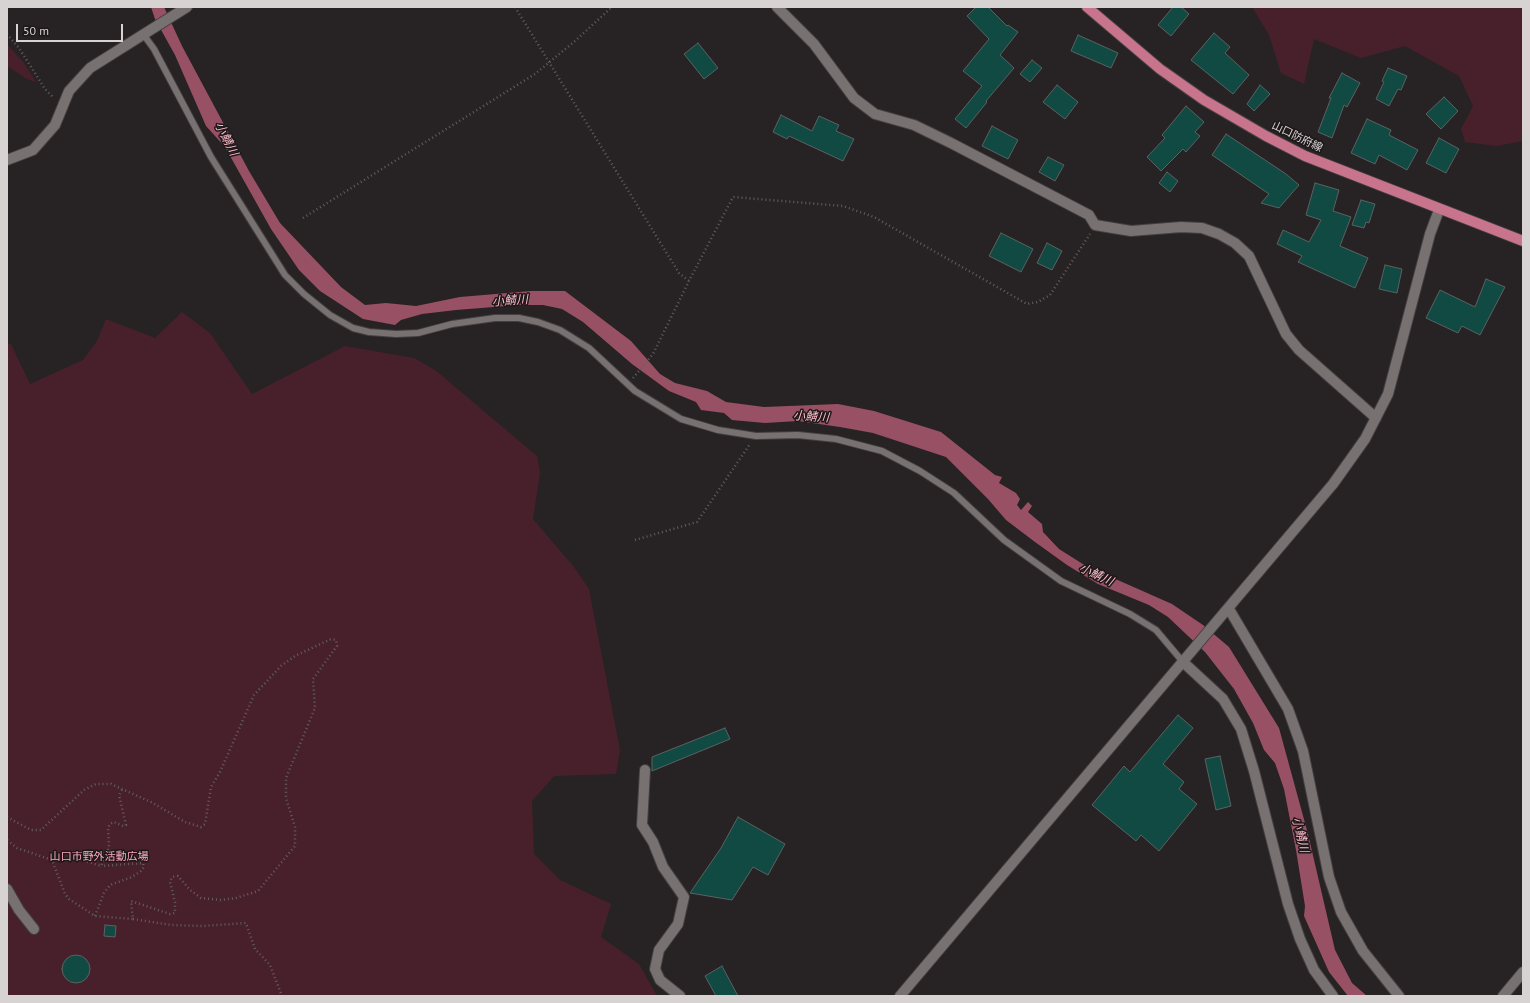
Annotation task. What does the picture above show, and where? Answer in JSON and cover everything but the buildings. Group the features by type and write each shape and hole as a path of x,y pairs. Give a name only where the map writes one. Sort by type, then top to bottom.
{"main road":[{"name":"山口防府線","path":"1087,7 1160,69 1204,100 1234,118 1305,156 1439,210 1523,241"}],"street":[{"path":"776,7 814,44 854,98 875,114 914,125 951,143 1089,215 1095,225 1131,230 1181,227 1202,228 1236,242 1249,256 1286,334 1300,350 1376,418"},
{"path":"7,160 33,150 54,125 68,91 90,68 186,8"},
{"path":"900,996 1333,484 1365,439 1388,394 1430,234 1439,210"},
{"path":"1229,608 1288,709 1303,751 1329,877 1341,912 1363,951 1399,996"},
{"path":"1186,659 1223,699 1241,729 1254,771 1288,904 1300,940 1314,970 1333,996"},
{"path":"645,770 642,825 652,842 663,867 684,897 678,924 659,950 656,970 660,980 680,996"},
{"path":"7,889 19,910 34,929"},
{"path":"1502,996 1523,972"}],"lane":[{"path":"145,33 211,157 285,275 304,294 330,315 353,328 369,332 396,334 418,333 452,324 495,318 519,318 538,322 560,330 589,348 646,398 681,419 718,430 756,436 798,435 836,439 882,452 920,471 954,492 1004,540 1061,580 1130,614 1156,630 1186,659"}],"path":[{"path":"515,7 679,273 689,281"},
{"path":"303,218 550,64 612,7"},
{"path":"7,34 19,48 45,89 56,99 63,102"},
{"path":"629,382 653,354 733,197 843,206 868,215 1027,304 1038,302 1050,295 1095,225"},
{"path":"635,540 697,522 756,436"},
{"path":"7,817 31,830 41,830 74,798 90,787 96,784 112,784 123,788 185,822 201,827 205,824 211,787 220,772 254,695 281,666 295,656 330,639 336,640 337,646 313,679 315,708 286,778 286,798 295,827 296,840 293,850 258,891 236,898 210,900 201,898 190,890 178,876 172,877 170,882 175,902 175,913 170,914 131,901 133,919"},
{"path":"101,866 109,847 108,828 110,824 114,822 126,825 119,795 123,788"},
{"path":"7,840 17,848 52,860 72,857 101,866 143,863 144,867 141,872 110,885 104,893 95,916"},
{"path":"52,860 65,894 69,899 95,916 184,925 246,923 255,949 270,966 282,996"}],"green space":[{"path":"1252,7 1523,7 1523,141 1497,146 1465,142 1461,129 1473,106 1459,76 1405,46 1361,58 1314,39 1304,84 1281,73 1269,35"},
{"path":"7,44 24,63 36,82 27,79 7,66"},
{"name":"山口市野外活動広場","path":"182,312 210,333 252,394 345,346 414,358 435,370 537,456 540,473 533,519 574,567 589,589 620,750 616,774 554,776 532,801 534,854 560,880 611,904 601,937 639,964 657,996 7,996 7,344 11,344 30,384 83,360 97,341 106,319 155,338"}],"water":[{"name":"小鯖川","path":"151,7 164,7 182,46 249,171 280,223 341,287 365,305 386,303 416,306 460,297 531,291 565,291 631,341 660,374 675,383 707,391 726,402 764,407 838,404 874,411 941,432 995,475 1002,477 999,483 1016,493 1020,499 1017,505 1021,510 1028,502 1032,506 1028,512 1042,524 1043,532 1059,549 1086,566 1172,604 1203,625 1229,647 1279,728 1308,834 1335,950 1352,983 1367,996 1348,996 1329,972 1304,916 1305,906 1296,850 1284,789 1275,763 1264,750 1253,723 1234,689 1205,652 1168,617 1149,605 1098,584 1067,565 1035,542 1006,520 988,499 946,457 873,433 798,421 765,423 732,420 724,413 701,410 696,402 669,391 632,364 583,322 562,309 543,305 519,305 456,310 422,314 401,320 395,325 363,319 320,291 299,270 271,229 225,147 206,126 175,55 155,19"}]}
